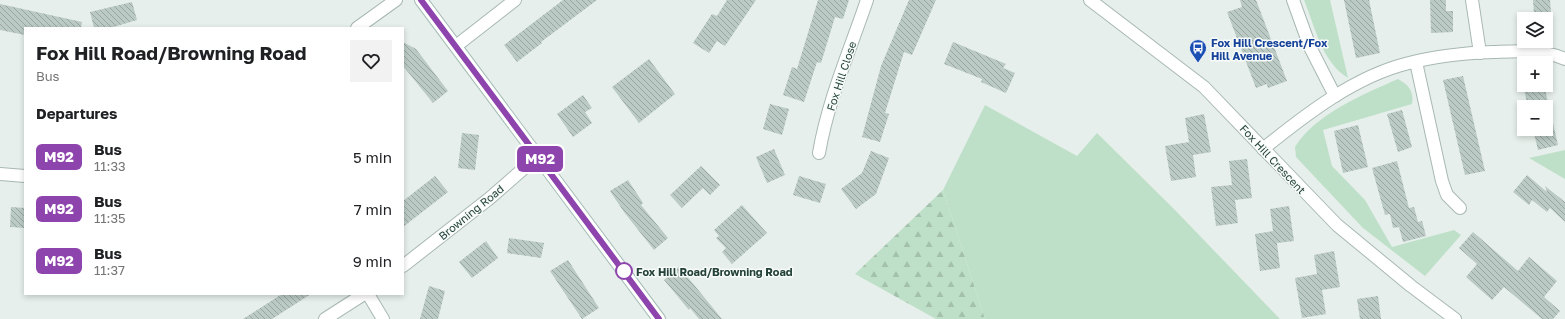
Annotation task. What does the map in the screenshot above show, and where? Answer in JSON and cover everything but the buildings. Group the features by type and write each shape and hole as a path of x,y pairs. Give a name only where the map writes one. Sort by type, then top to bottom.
{"street":[{"path":"359,27 396,0"},
{"path":"421,0 659,319"},
{"path":"456,46 515,0"},
{"name":"Fox Hill Close","path":"819,153 836,87 867,0"},
{"name":"Fox Hill Crescent","path":"1090,0 1204,87 1310,198 1361,246 1455,319"},
{"path":"1293,0 1310,47 1335,96"},
{"path":"1472,0 1480,53"},
{"path":"1262,149 1297,121 1335,96 1383,72 1416,62 1444,56 1537,51 1565,59"},
{"path":"1416,62 1442,181 1447,194 1460,208"},
{"name":"Browning Road","path":"404,265 490,198 538,156"},
{"path":"0,174 24,176"},
{"path":"325,319 362,295"},
{"path":"369,295 383,319"}],"green space":[{"path":"1304,0 1330,0 1348,78 1332,63 1320,43"},
{"path":"1398,79 1410,89 1412,104 1323,130 1332,166 1365,200 1392,247 1454,230 1461,235 1425,276 1363,228 1296,157 1295,147 1304,135 1327,115 1356,98"},
{"path":"985,105 1077,156 1097,133 1173,208 1280,319 985,319 943,190"},
{"path":"1565,150 1565,179 1529,158"},
{"path":"943,190 985,319 936,319 855,274"}],"bus line":[{"name":"M92","path":"421,0 659,319"}],"place":[{"name":"Fox Hill Crescent/Fox Hill Avenue","path":"1198,63"},
{"name":"Fox Hill Road/Browning Road","path":"624,271"}]}
